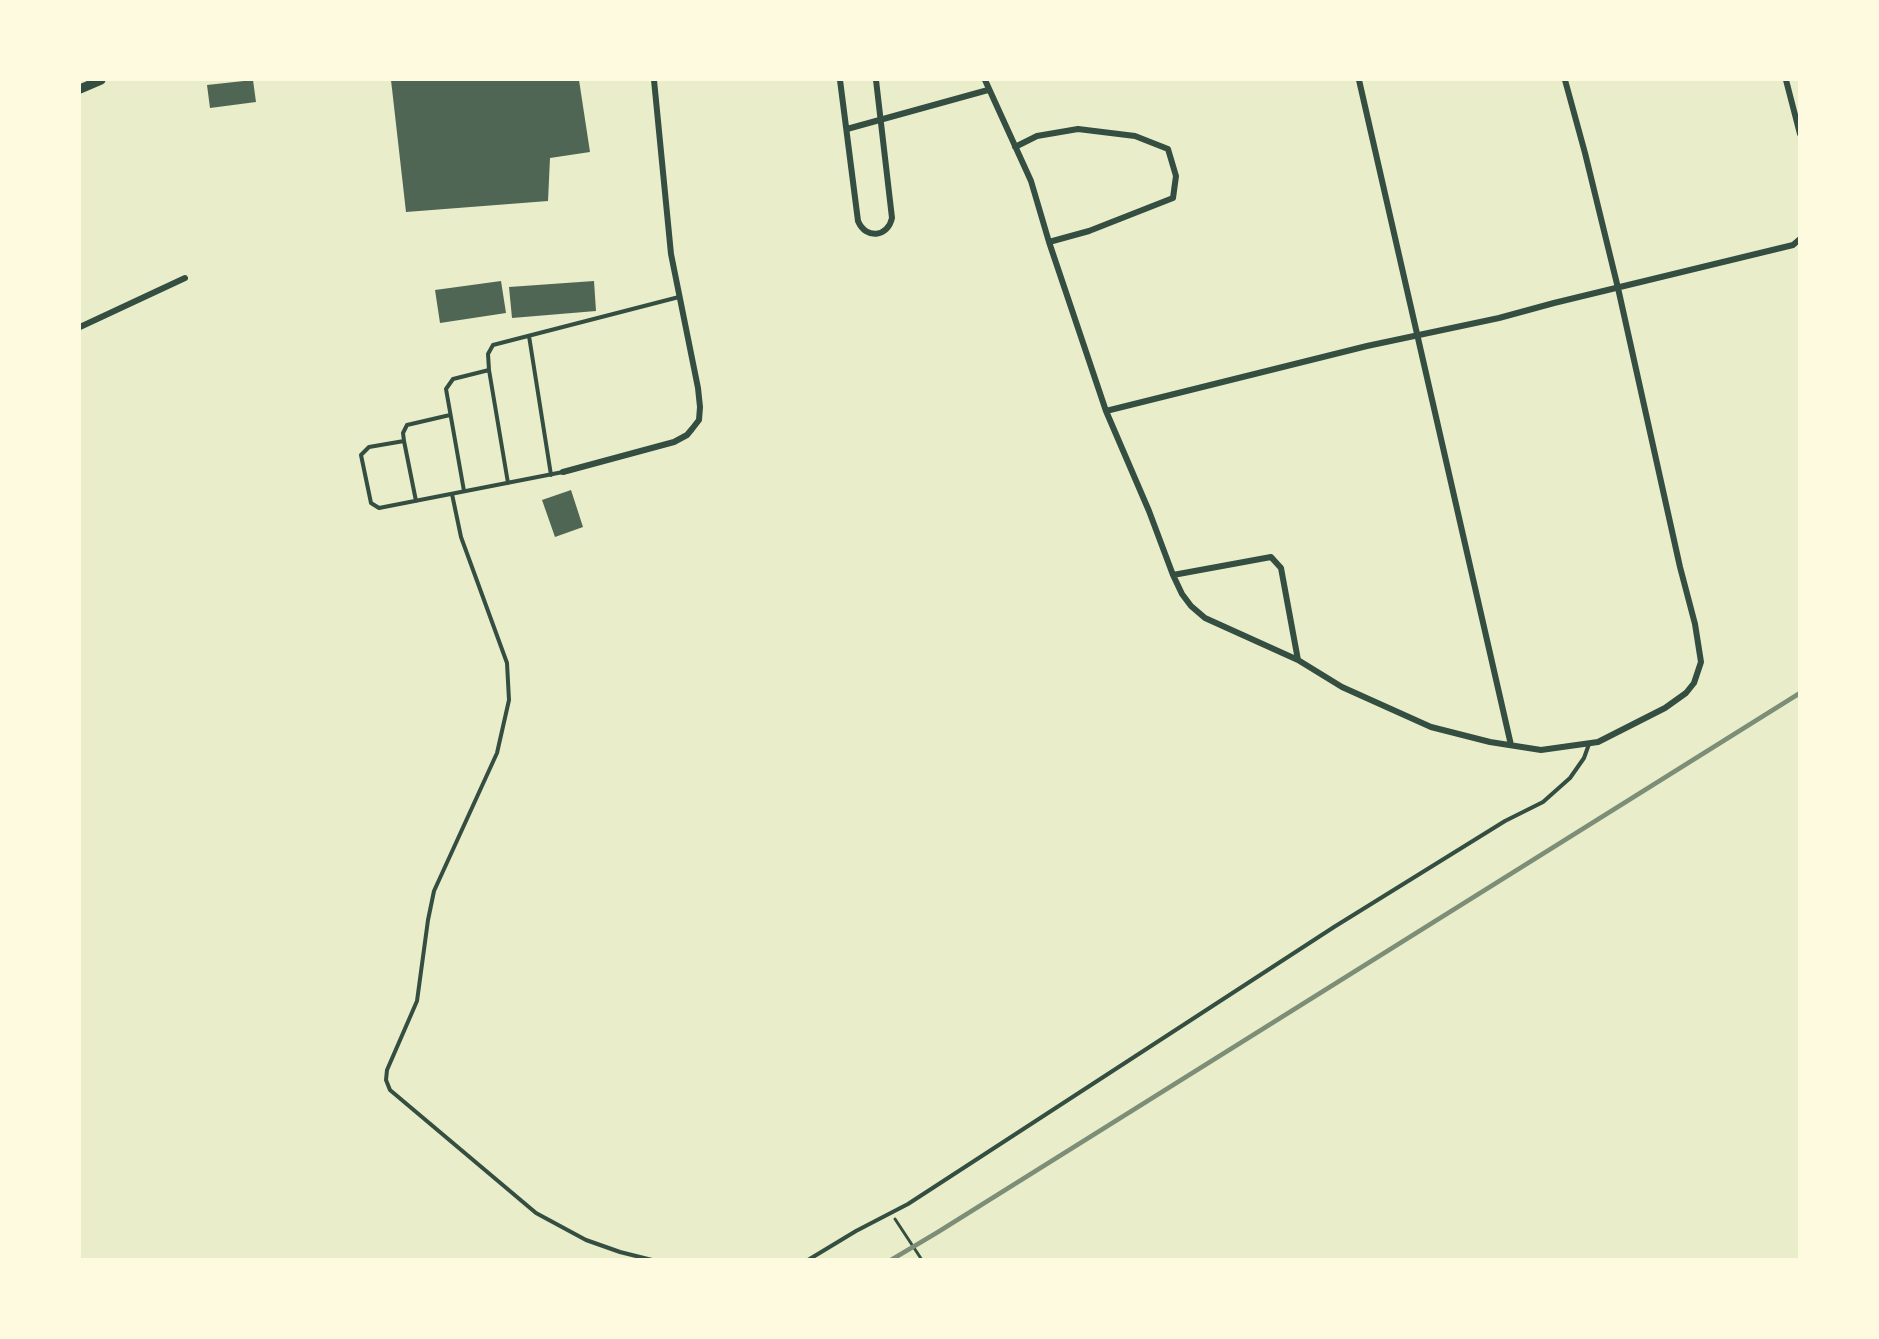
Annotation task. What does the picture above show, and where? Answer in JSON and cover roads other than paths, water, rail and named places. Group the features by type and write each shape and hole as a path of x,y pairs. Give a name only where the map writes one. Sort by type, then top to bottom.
{"street":[{"path":"80,89 101,80"},
{"path":"563,472 675,442 687,435 699,420 698,388 671,254 654,80"},
{"path":"840,80 858,221 868,233 878,234 888,228 892,218 876,80"},
{"path":"985,80 1031,181 1048,242 1106,411 1149,511 1173,575 1186,600 1205,618 1298,660 1342,687 1431,727 1490,742 1541,750 1598,742 1665,708 1686,693 1694,683 1701,662 1695,624 1680,567 1618,288 1565,80"},
{"path":"1359,80 1511,745"},
{"path":"1786,80 1800,134"},
{"path":"847,129 988,90"},
{"path":"1015,147 1037,136 1078,129 1135,136 1168,149 1176,176 1173,198 1089,231 1048,242"},
{"path":"1106,411 1366,346 1499,318 1793,245 1800,239"},
{"path":"80,327 185,278"},
{"path":"1173,575 1271,558 1281,568 1298,660"}],"lane":[{"path":"508,483 489,370 488,354 493,345 679,297"},
{"path":"529,336 551,475"},
{"path":"464,491 446,389 453,379 489,370"},
{"path":"416,501 403,433 407,425 450,415"},
{"path":"404,441 369,447 361,455 370,503 379,508 563,472"},
{"path":"452,494 461,537 507,663 509,700 497,753 434,891 417,1001 387,1070 386,1080 390,1090 536,1213 586,1240 652,1260"},
{"path":"808,1260 856,1230 908,1204 1334,927 1505,821 1543,802 1570,778 1584,758 1588,744"}],"railway":[{"path":"891,1260 1800,693"}]}
